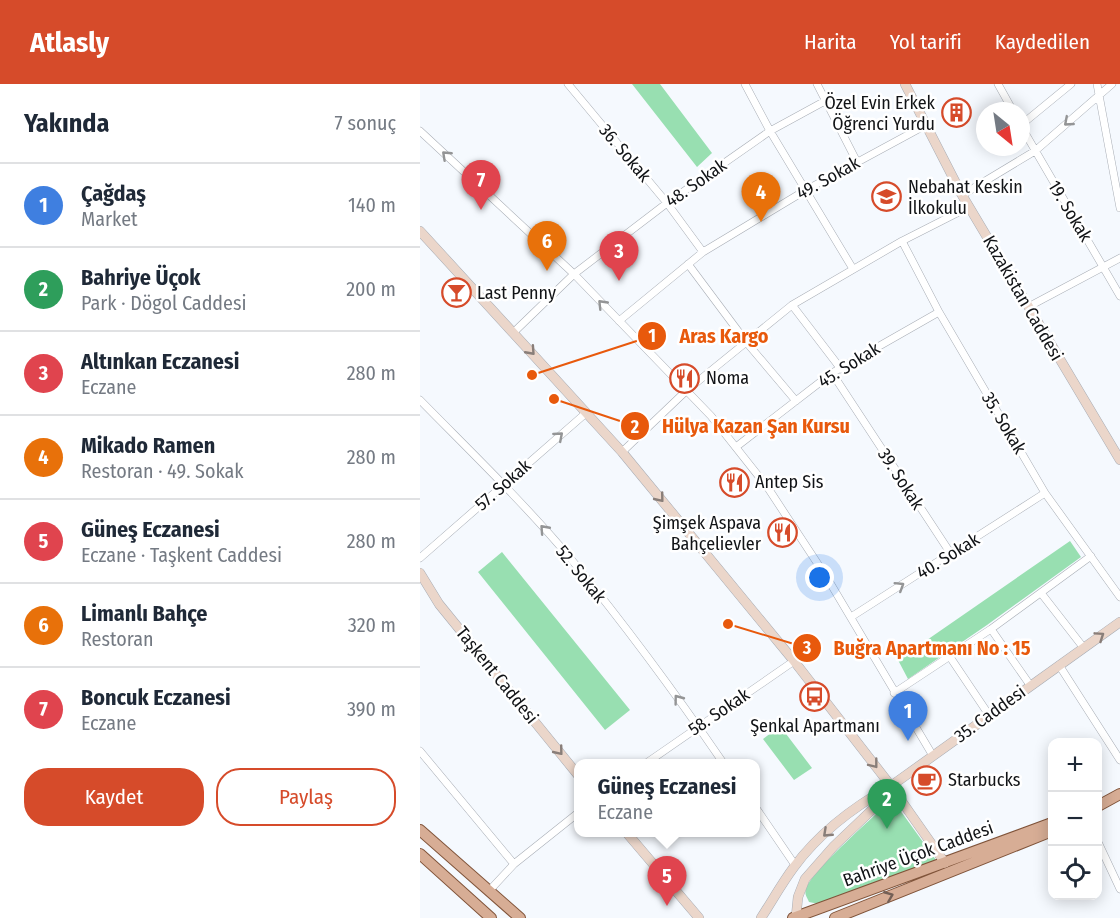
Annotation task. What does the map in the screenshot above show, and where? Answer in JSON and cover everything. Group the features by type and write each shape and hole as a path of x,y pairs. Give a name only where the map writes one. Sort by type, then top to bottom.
{"main road":[{"path":"1102,804 1120,794"},
{"path":"1102,811 1120,801"},
{"name":"Bahriye Üçok Caddesi","path":"795,918 1048,825"},
{"path":"420,830 520,918"},
{"name":"Bahriye Üçok Caddesi","path":"835,918 1048,833"},
{"path":"420,854 491,918"}],"street":[{"name":"36. Sokak","path":"568,84 667,203 703,252"},
{"path":"744,84 770,132 853,269"},
{"path":"817,84 857,162"},
{"name":"Kazakistan Caddesi","path":"905,84 962,195 1028,308 1116,448 1120,460"},
{"path":"998,84 1008,102"},
{"path":"1030,118 1071,84"},
{"path":"1097,84 1120,208"},
{"path":"962,195 1035,152 1112,84"},
{"name":"48. Sokak","path":"514,332 574,274 667,203 770,132 825,101"},
{"name":"49. Sokak","path":"619,321 703,252 806,190 926,125"},
{"path":"420,131 574,274 711,416 768,488 851,617 933,756"},
{"name":"19. Sokak","path":"1030,142 1120,296"},
{"path":"622,452 686,391 792,304 902,241 969,207"},
{"path":"420,231 622,452 794,661 891,786 945,863"},
{"name":"35. Sokak","path":"902,241 939,312 1045,493 1120,597"},
{"path":"1028,308 1120,258"},
{"path":"688,264 747,343 796,401"},
{"path":"792,304 841,369"},
{"name":"45. Sokak","path":"736,447 832,373 939,312"},
{"name":"39. Sokak","path":"832,373 951,555"},
{"name":"52. Sokak","path":"420,400 503,484 570,558 721,759"},
{"name":"57. Sokak","path":"420,558 586,413"},
{"name":"40. Sokak","path":"851,617 1045,493"},
{"path":"894,693 991,629 1091,556"},
{"name":"Taşkent Caddesi","path":"420,573 439,604 574,769"},
{"path":"1041,593 1083,647"},
{"name":"35. Caddesi","path":"891,786 1120,622"},
{"path":"991,629 1030,685"},
{"path":"950,657 989,715"},
{"name":"58. Sokak","path":"652,759 794,661"},
{"path":"1059,665 1120,760"},
{"path":"420,751 514,864"},
{"path":"761,918 795,865 840,820 865,800 891,786"},
{"path":"795,918 798,897 806,879 834,846 876,806 891,786"},
{"path":"760,814 795,865"},
{"path":"489,891 514,864 574,817"},
{"path":"630,837 699,918"},
{"path":"1100,846 1120,889"}],"green space":[{"path":"632,84 660,84 712,153 697,167"},
{"path":"1070,541 1081,557 908,679 898,660"},
{"path":"502,552 630,710 605,730 478,572"},
{"path":"780,726 812,768 794,780 763,739"},
{"path":"892,799 936,860 819,904 809,902 806,889 810,881 844,844"}],"place":[{"name":"Özel Evin Erkek Öğrenci Yurdu","path":"956,113"},
{"name":"Nebahat Keskin İlkokulu","path":"887,197"},
{"name":"Boncuk Eczanesi","path":"481,210"},
{"name":"Mikado Ramen","path":"761,222"},
{"name":"Limanlı Bahçe","path":"547,271"},
{"name":"Altınkan Eczanesi","path":"619,281"},
{"name":"Last Penny","path":"456,293"},
{"name":"Aras Kargo","path":"532,375"},
{"name":"Noma","path":"685,378"},
{"name":"Hülya Kazan Şan Kursu","path":"554,399"},
{"name":"Antep Sis","path":"734,482"},
{"name":"Şimşek Aspava Bahçelievler","path":"782,533"},
{"name":"Buğra Apartmanı No : 15","path":"728,624"},
{"name":"Şenkal Apartmanı","path":"815,697"},
{"name":"Çağdaş","path":"908,741"},
{"name":"Starbucks","path":"927,780"},
{"name":"Bahriye Üçok","path":"887,829"},
{"name":"Güneş Eczanesi","path":"667,906"}]}
